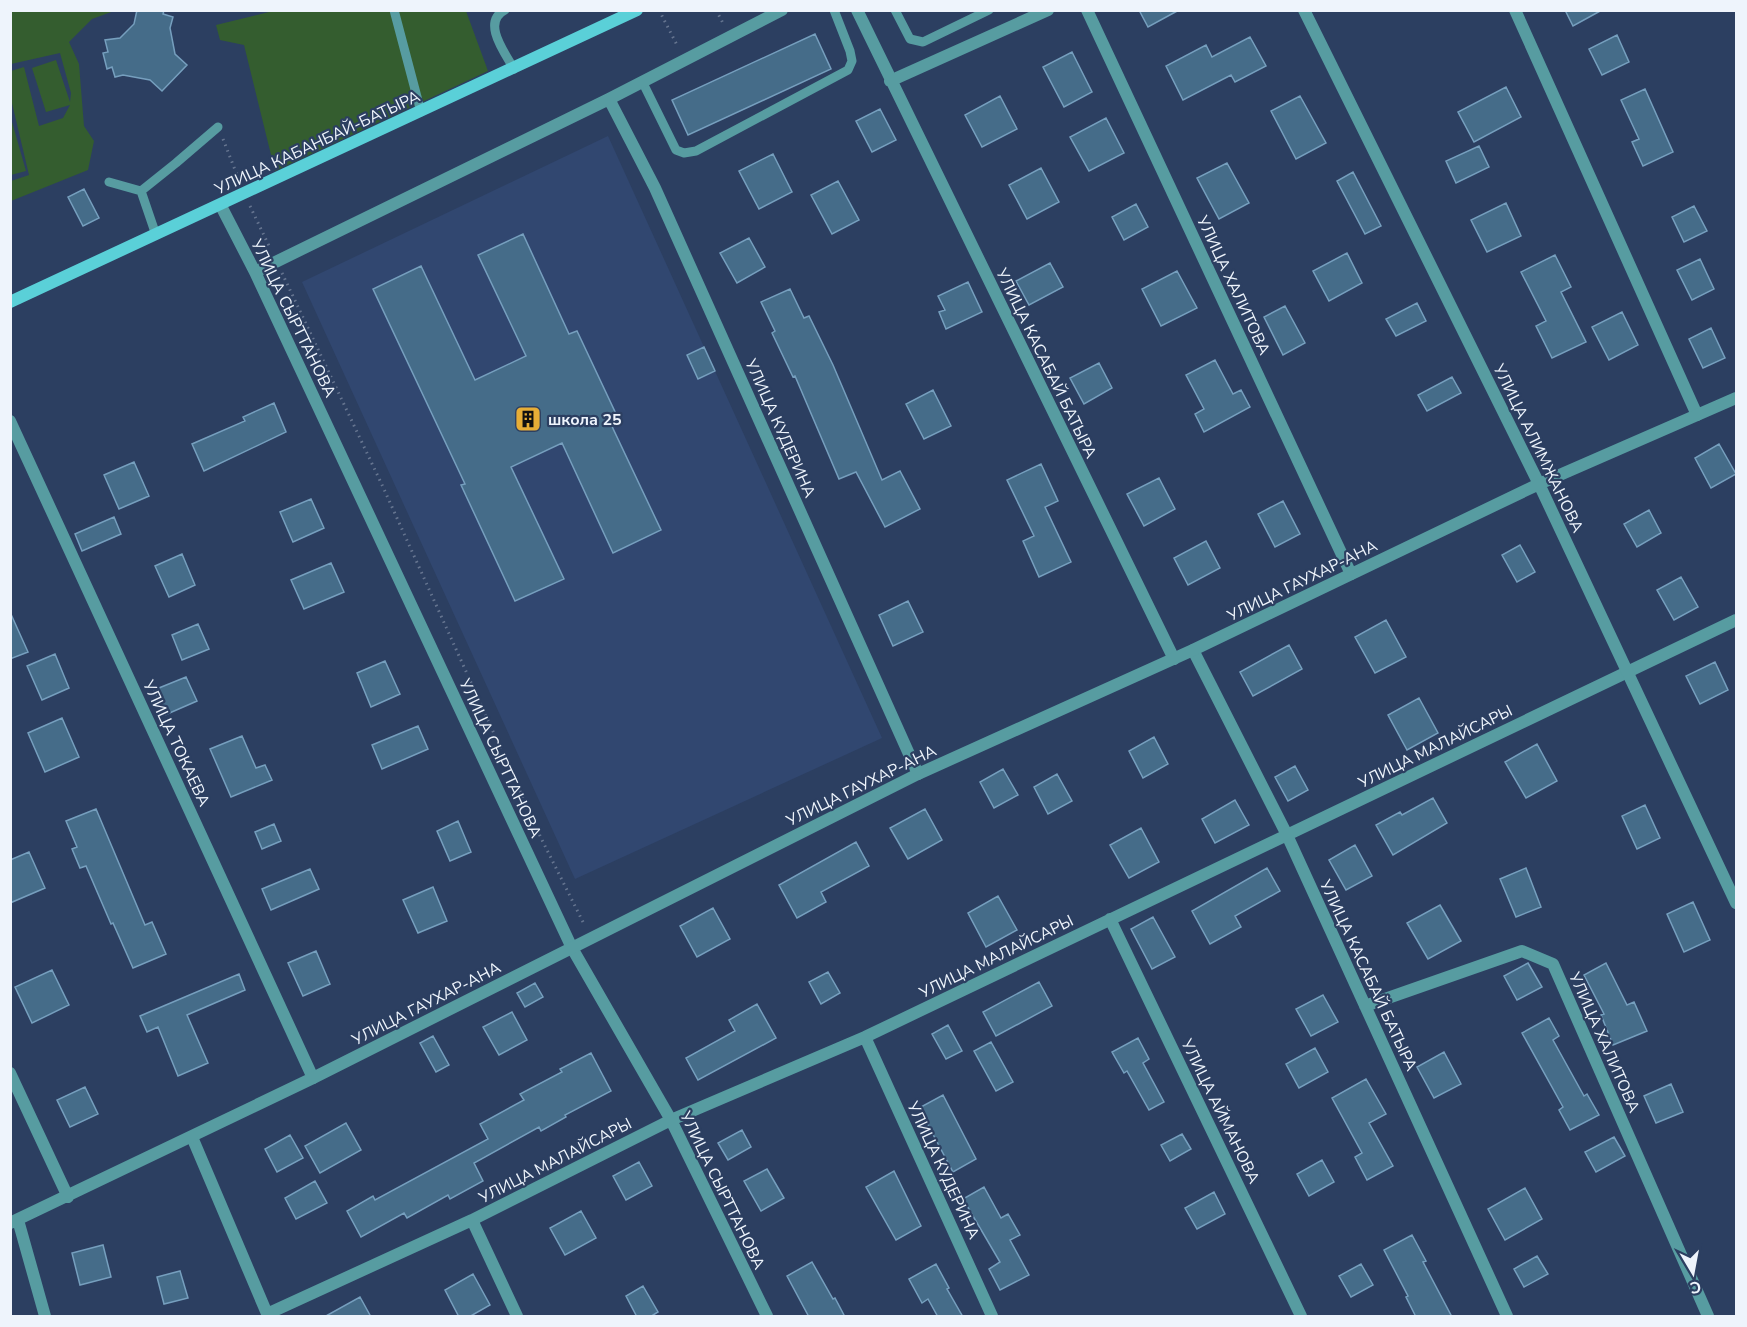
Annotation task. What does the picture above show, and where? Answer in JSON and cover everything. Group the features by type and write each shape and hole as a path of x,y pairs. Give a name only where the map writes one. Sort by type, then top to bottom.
{"main road":[{"name":"УЛИЦА КАБАНБАЙ-БАТЫРА","path":"10,302 514,69 629,12"}],"street":[{"path":"255,272 609,99 782,10"},
{"name":"УЛИЦА КАСАБАЙ БАТЫРА","path":"857,10 1174,659"},
{"path":"890,81 1048,10"},
{"name":"УЛИЦА ХАЛИТОВА","path":"1087,10 1351,574"},
{"name":"УЛИЦА АЛИМЖАНОВА","path":"1304,10 1539,484 1737,903"},
{"path":"1515,10 1697,416"},
{"name":"УЛИЦА КУДЕРИНА","path":"609,99 660,199 918,774"},
{"name":"УЛИЦА СЫРТТАНОВА","path":"221,206 255,272 572,948 671,1120 767,1317"},
{"name":"УЛИЦА ГАУХАР-АНА","path":"14,1222 313,1078 918,774 1174,659 1539,484 1737,398"},
{"name":"УЛИЦА ТОКАЕВА","path":"10,421 313,1078"},
{"name":"УЛИЦА МАЛАЙСАРЫ","path":"267,1315 472,1220 671,1120 865,1037 1737,620"},
{"name":"УЛИЦА КАСАБАЙ БАТЫРА","path":"1193,650 1287,835 1507,1317"},
{"name":"УЛИЦА АЙМАНОВА","path":"1110,919 1301,1317"},
{"name":"УЛИЦА ХАЛИТОВА","path":"1365,1005 1521,951 1553,964 1708,1317"},
{"name":"УЛИЦА КУДЕРИНА","path":"865,1037 992,1317"},
{"path":"10,1073 68,1197"},
{"path":"192,1137 267,1315"},
{"path":"472,1220 517,1317"},
{"path":"14,1222 45,1317"}],"lane":[{"path":"394,10 421,112"},
{"path":"505,10 499,13 494,23 495,33 514,69"},
{"path":"642,81 676,150 684,153 696,151 848,70 852,61 850,51 834,10"},
{"path":"895,10 910,39 923,42 989,10"},
{"path":"141,191 218,127"},
{"path":"110,182 141,191"},
{"path":"141,191 156,236"}],"path":[{"path":"659,10 684,60"},
{"path":"218,127 244,195 383,487 541,838 591,938"}],"shaded area":[{"path":"608,136 882,738 575,879 302,282"}],"green space":[{"path":"11,10 114,11 92,19 69,42 79,64 84,126 94,141 88,170 11,201 11,181 29,175 11,99 11,71 24,67 39,126 63,118 70,105 46,112 32,68 56,60 70,102 71,93 60,53 11,64"},
{"path":"277,10 466,11 488,71 275,171 244,45 220,40 216,25"},
{"path":"10,115 26,171 11,175 10,175"}],"building":[{"path":"137,10 164,10 163,14 173,17 170,28 175,54 187,65 162,91 150,80 123,75 115,77 112,67 107,69 103,53 108,52 105,40 120,38 134,24"},
{"path":"1139,10 1179,10 1148,27"},
{"path":"1565,10 1602,10 1573,26"},
{"path":"815,34 831,69 688,135 672,100"},
{"path":"1617,35 1629,62 1602,75 1589,49"},
{"path":"1250,37 1266,66 1235,82 1231,75 1183,100 1166,66 1206,45 1212,57"},
{"path":"1072,52 1092,92 1064,107 1043,67"},
{"path":"1506,87 1521,117 1474,142 1458,112"},
{"path":"1645,89 1673,152 1643,166 1632,142 1639,139 1621,100"},
{"path":"1000,96 1017,129 982,147 965,115"},
{"path":"1300,96 1326,143 1296,159 1271,111"},
{"path":"880,109 896,140 872,152 856,121"},
{"path":"1106,118 1124,153 1089,171 1070,137"},
{"path":"1479,146 1489,167 1456,183 1446,161"},
{"path":"773,154 792,192 759,209 739,171"},
{"path":"1227,163 1249,203 1219,219 1197,178"},
{"path":"1041,168 1059,202 1027,219 1009,185"},
{"path":"1353,172 1381,226 1365,234 1337,181"},
{"path":"838,181 859,220 832,234 811,195"},
{"path":"84,189 99,218 83,226 68,197"},
{"path":"1506,203 1521,236 1487,252 1471,220"},
{"path":"1136,204 1148,227 1124,240 1112,217"},
{"path":"1694,206 1707,231 1684,242 1672,217"},
{"name":"школа 25","path":"523,234 569,334 577,331 617,416 609,420 661,530 613,553 562,443 511,467 564,579 515,601 461,485 465,484 373,289 421,266 475,380 526,356 478,255"},
{"path":"749,238 765,267 737,283 720,253"},
{"path":"1347,253 1362,283 1329,301 1313,271"},
{"path":"1555,255 1571,287 1561,292 1586,342 1552,358 1536,326 1546,321 1521,272"},
{"path":"1700,259 1714,289 1692,300 1677,270"},
{"path":"1050,263 1063,287 1029,305 1016,281"},
{"path":"1177,271 1197,308 1161,326 1142,289"},
{"path":"968,282 982,312 946,329 939,312 945,310 938,296"},
{"path":"790,289 804,318 809,316 833,365 882,480 900,471 920,509 885,527 856,472 839,479 795,376 793,377 772,333 775,331 761,302"},
{"path":"1417,303 1426,321 1396,336 1386,319"},
{"path":"1285,306 1305,343 1283,355 1264,317"},
{"path":"1622,312 1638,345 1609,360 1592,327"},
{"path":"1711,328 1725,358 1703,368 1689,339"},
{"path":"704,347 715,371 698,379 687,355"},
{"path":"1215,360 1233,394 1241,390 1250,407 1204,432 1195,414 1204,409 1186,375"},
{"path":"1099,363 1112,388 1084,404 1070,378"},
{"path":"1452,377 1461,393 1427,411 1418,395"},
{"path":"933,390 951,426 924,439 906,404"},
{"path":"274,403 286,432 204,471 192,444 245,421 243,417"},
{"path":"1719,444 1736,474 1711,488 1695,458"},
{"path":"134,462 149,496 119,509 104,475"},
{"path":"1041,464 1058,501 1045,507 1071,562 1039,577 1023,541 1034,536 1007,480"},
{"path":"1159,478 1175,509 1144,526 1127,494"},
{"path":"311,499 324,528 293,542 280,512"},
{"path":"1283,501 1300,534 1275,547 1258,514"},
{"path":"1649,510 1661,533 1637,547 1624,524"},
{"path":"114,517 121,534 82,551 75,534"},
{"path":"1206,541 1220,568 1188,585 1174,558"},
{"path":"1520,545 1535,572 1517,582 1502,555"},
{"path":"182,554 195,585 169,597 155,566"},
{"path":"331,563 344,592 304,609 291,580"},
{"path":"1681,577 1698,607 1674,620 1657,590"},
{"path":"908,601 923,632 893,646 879,615"},
{"path":"10,612 28,652 10,659"},
{"path":"1386,620 1406,657 1375,673 1355,637"},
{"path":"198,624 209,649 182,660 172,635"},
{"path":"1289,645 1302,669 1253,696 1240,672"},
{"path":"55,654 69,688 42,700 27,666"},
{"path":"385,661 400,694 371,707 357,673"},
{"path":"1715,662 1728,690 1700,704 1686,676"},
{"path":"186,677 197,701 165,715 154,690"},
{"path":"1419,698 1438,733 1407,750 1388,715"},
{"path":"62,718 79,757 45,772 28,733"},
{"path":"418,726 428,749 382,769 372,745"},
{"path":"242,736 256,768 265,765 272,780 231,797 210,749"},
{"path":"1154,737 1168,764 1143,778 1129,751"},
{"path":"1537,744 1557,781 1526,798 1505,762"},
{"path":"1295,766 1308,790 1288,801 1275,777"},
{"path":"1003,769 1018,795 994,808 980,782"},
{"path":"1057,774 1072,801 1048,814 1034,787"},
{"path":"1433,798 1447,823 1393,855 1376,825 1400,812 1402,815"},
{"path":"1235,800 1249,825 1215,843 1202,819"},
{"path":"1645,805 1660,838 1637,849 1622,816"},
{"path":"96,809 145,925 152,922 166,954 133,968 86,866 80,868 72,849 77,847 66,821"},
{"path":"925,809 942,840 908,859 890,828"},
{"path":"458,821 471,852 450,861 437,831"},
{"path":"274,824 281,841 262,849 255,832"},
{"path":"1141,828 1159,862 1129,878 1110,845"},
{"path":"856,842 869,866 821,892 826,902 797,918 779,885"},
{"path":"1355,845 1372,876 1346,890 1329,860"},
{"path":"29,852 45,888 10,903 10,860"},
{"path":"1267,868 1280,891 1235,916 1241,927 1210,944 1192,911"},
{"path":"1526,868 1541,907 1516,917 1500,879"},
{"path":"310,869 319,889 271,910 262,889"},
{"path":"433,887 447,921 418,933 403,900"},
{"path":"998,896 1017,930 986,947 968,913"},
{"path":"1693,902 1710,940 1684,952 1667,914"},
{"path":"1440,905 1461,941 1428,959 1407,923"},
{"path":"713,908 730,939 697,957 680,926"},
{"path":"1153,917 1175,957 1152,969 1131,929"},
{"path":"316,951 330,984 303,996 288,963"},
{"path":"1528,963 1542,987 1517,1000 1504,976"},
{"path":"1606,963 1627,1005 1634,1002 1647,1031 1613,1045 1601,1015 1604,1014 1584,975"},
{"path":"52,970 69,1005 32,1023 15,987"},
{"path":"828,972 840,993 821,1004 809,982"},
{"path":"239,974 245,990 187,1015 208,1063 178,1076 158,1027 147,1032 140,1016"},
{"path":"1039,982 1052,1006 996,1036 983,1012"},
{"path":"535,983 543,997 525,1007 517,993"},
{"path":"1323,995 1338,1022 1311,1036 1296,1009"},
{"path":"757,1004 776,1038 698,1080 686,1058 735,1031 729,1020"},
{"path":"512,1012 527,1040 499,1055 483,1027"},
{"path":"1549,1018 1559,1036 1553,1040 1584,1096 1587,1094 1599,1115 1570,1130 1559,1110 1563,1107 1522,1033"},
{"path":"948,1025 962,1051 946,1059 932,1034"},
{"path":"433,1036 449,1065 436,1072 420,1043"},
{"path":"1138,1038 1149,1059 1143,1063 1164,1102 1149,1110 1127,1071 1124,1073 1112,1052"},
{"path":"991,1042 1013,1082 996,1091 974,1051"},
{"path":"1315,1048 1328,1072 1299,1088 1286,1064"},
{"path":"1444,1052 1461,1084 1434,1098 1417,1067"},
{"path":"591,1053 611,1091 565,1115 566,1117 541,1131 539,1127 474,1163 483,1181 450,1199 448,1195 407,1218 404,1213 361,1237 347,1211 373,1196 375,1200 488,1139 480,1124 524,1100 520,1094 562,1072 560,1069"},
{"path":"1366,1079 1386,1114 1369,1123 1393,1166 1367,1180 1355,1157 1362,1153 1332,1098"},
{"path":"1671,1084 1683,1112 1656,1123 1644,1096"},
{"path":"85,1087 98,1114 70,1127 57,1100"},
{"path":"943,1095 976,1159 953,1172 919,1108"},
{"path":"346,1123 361,1150 320,1173 305,1146"},
{"path":"742,1130 751,1147 728,1160 718,1143"},
{"path":"1182,1134 1191,1149 1170,1161 1161,1145"},
{"path":"290,1135 303,1158 277,1172 265,1149"},
{"path":"1614,1137 1625,1156 1596,1172 1585,1152"},
{"path":"1322,1160 1334,1182 1309,1196 1297,1174"},
{"path":"639,1162 652,1186 626,1200 613,1176"},
{"path":"767,1169 784,1198 761,1211 744,1181"},
{"path":"894,1171 921,1226 896,1240 866,1187"},
{"path":"315,1181 327,1203 296,1219 285,1198"},
{"path":"984,1187 1001,1218 1008,1214 1020,1235 1010,1240 1029,1275 1000,1290 989,1269 1000,1262 963,1199"},
{"path":"1525,1188 1542,1219 1505,1240 1488,1209"},
{"path":"1214,1192 1225,1214 1197,1229 1185,1208"},
{"path":"581,1211 596,1238 565,1255 550,1228"},
{"path":"1412,1235 1426,1261 1423,1262 1452,1317 1416,1317 1406,1297 1408,1296 1384,1250"},
{"path":"103,1245 111,1277 80,1285 72,1253"},
{"path":"1537,1256 1548,1274 1524,1287 1514,1269"},
{"path":"812,1262 845,1317 809,1317 787,1276"},
{"path":"936,1264 963,1317 938,1317 928,1299 922,1303 909,1279"},
{"path":"1361,1264 1373,1285 1351,1297 1339,1276"},
{"path":"180,1271 188,1298 164,1304 157,1277"},
{"path":"473,1274 490,1305 469,1317 459,1317 445,1290"},
{"path":"643,1286 658,1312 650,1317 637,1317 626,1296"},
{"path":"360,1297 371,1317 324,1317"}],"place":[{"name":"школа 25","path":"528,419"}]}
